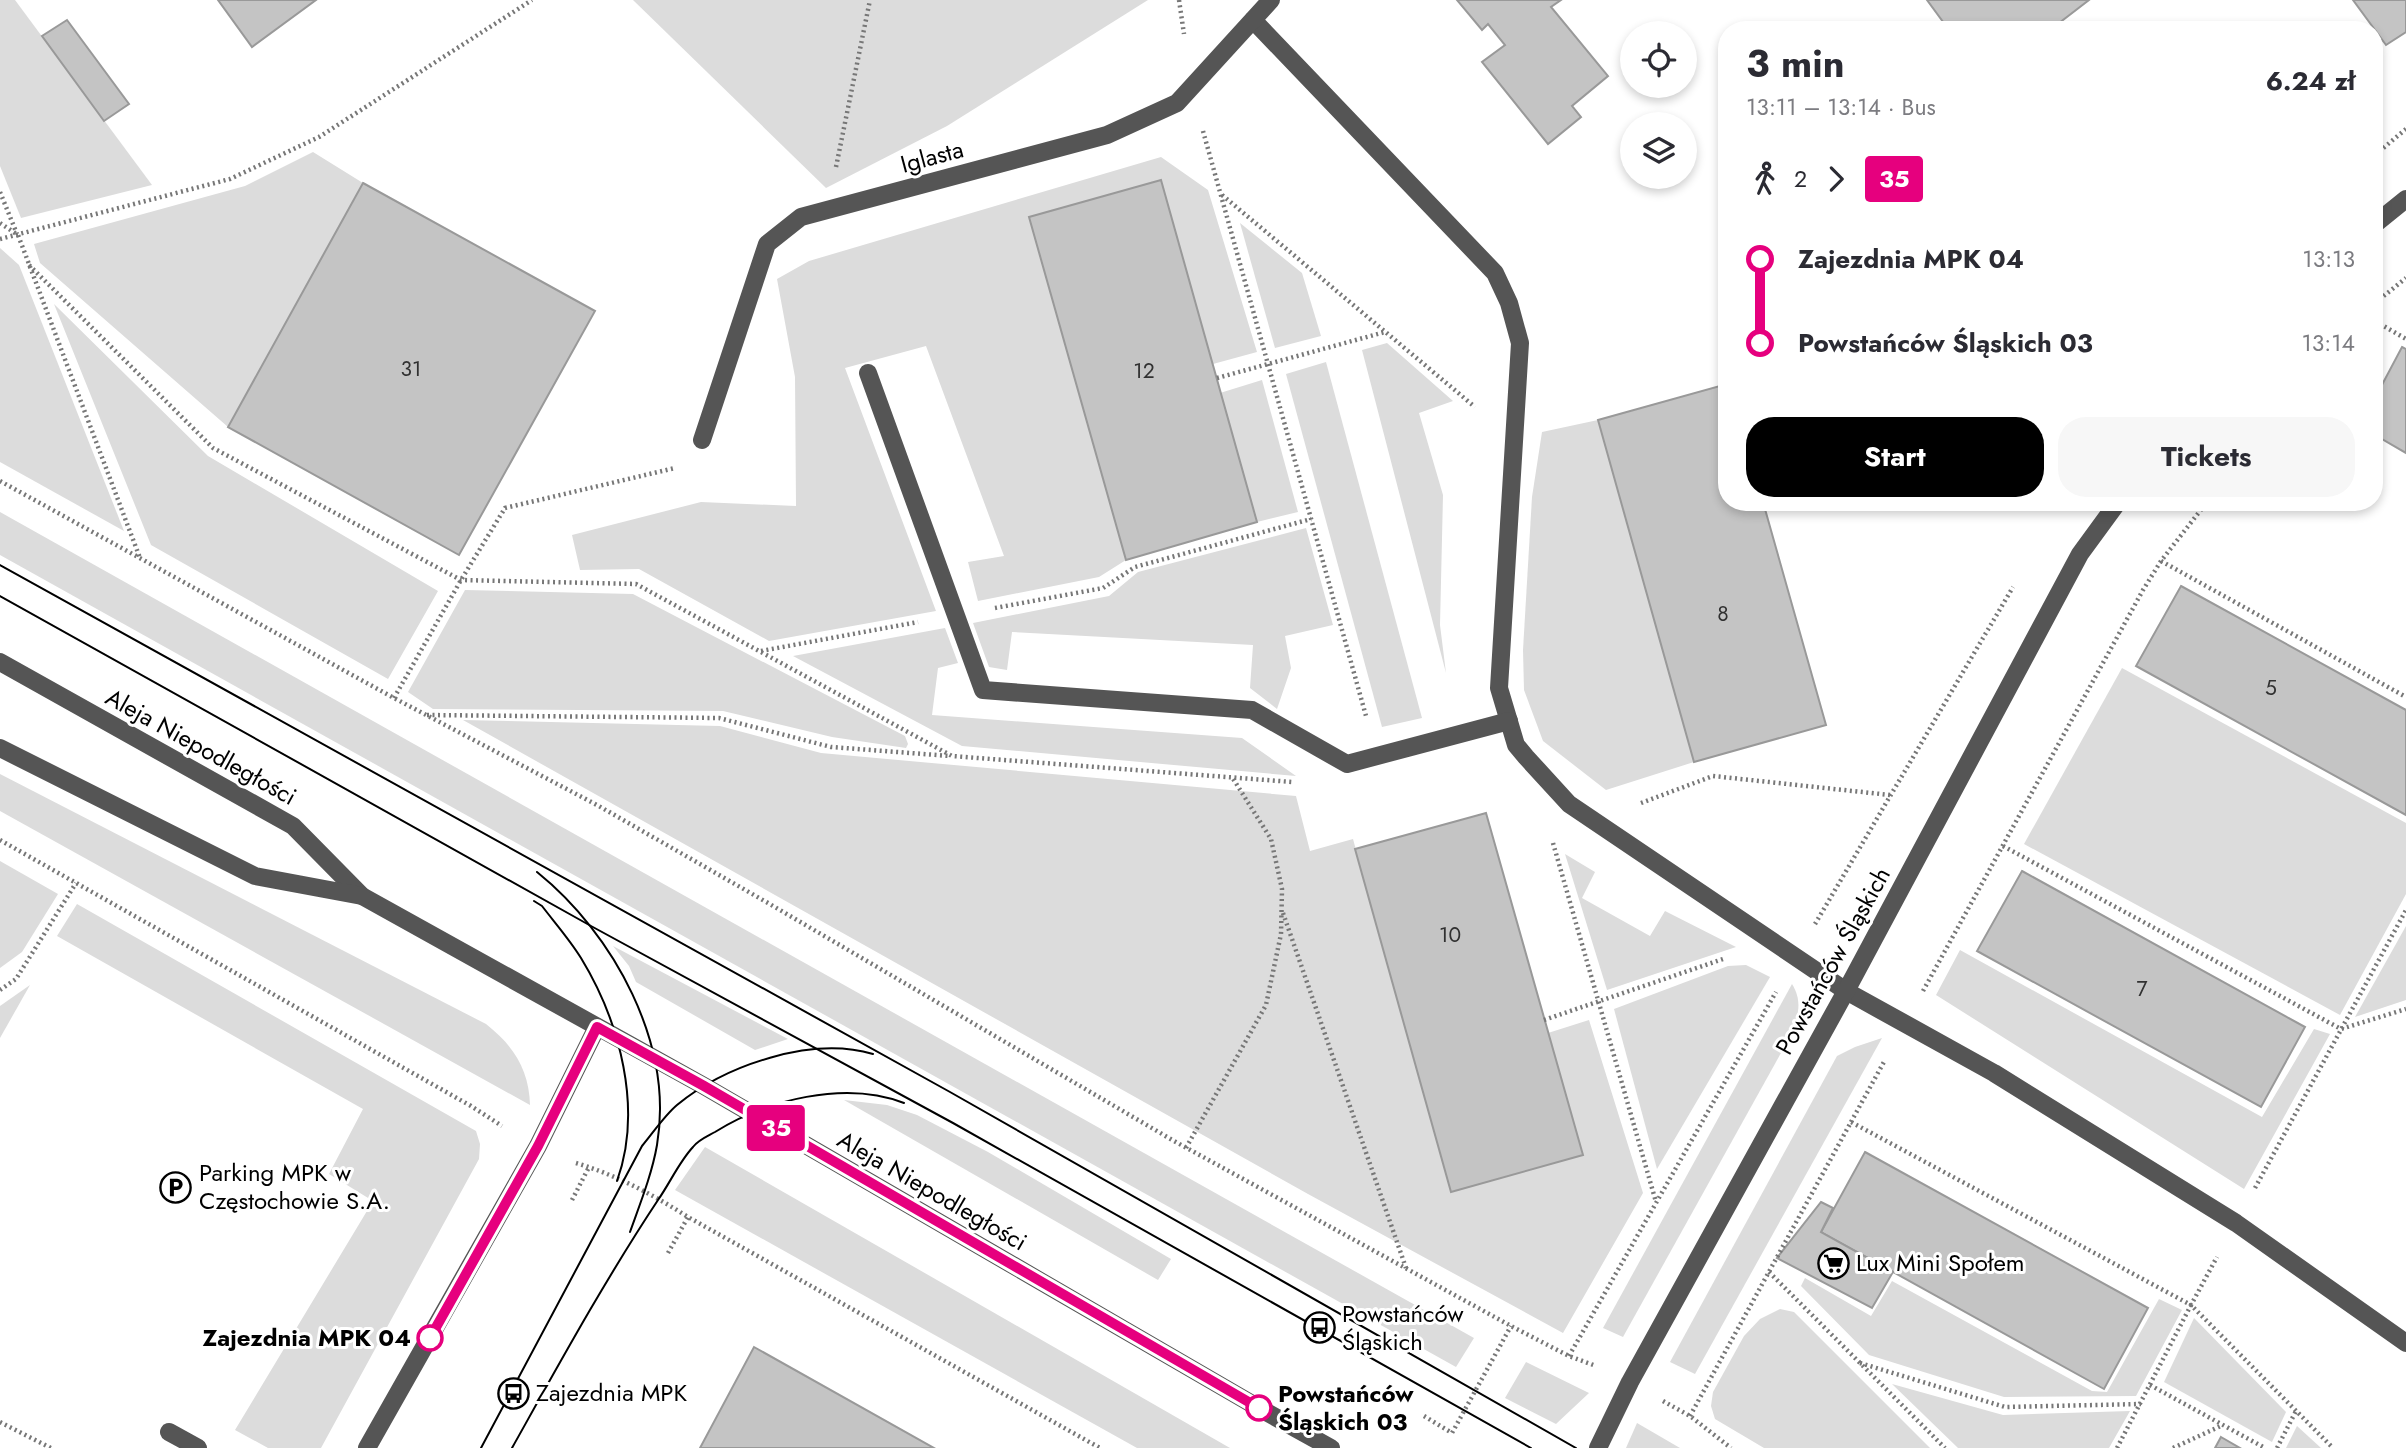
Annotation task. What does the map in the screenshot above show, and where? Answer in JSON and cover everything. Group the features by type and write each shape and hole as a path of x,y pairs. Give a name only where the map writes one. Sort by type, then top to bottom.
{"street":[{"name":"Iglasta","path":"702,440 767,244 801,217 1107,135 1177,103 1271,0"},
{"path":"1253,20 1495,273 1509,303 1520,343 1499,688 1516,745 1569,804 1773,942 1846,991 1994,1073 2236,1223 2406,1343"},
{"path":"2383,218 2406,199"},
{"path":"868,373 983,690 1252,710 1347,765 1509,721"},
{"name":"Powstańców Śląskich","path":"1598,1448 1630,1382 1846,991 2081,554 2112,511"},
{"name":"Aleja Niepodległości","path":"0,662 293,826 362,896 704,1086 1331,1448"},
{"name":"Aleja Niepodległości","path":"0,748 256,876 362,896"},
{"path":"367,1448 538,1146 597,1027"},
{"path":"169,1432 198,1448"}],"path":[{"path":"0,239 230,179 319,137 533,0"},
{"path":"827,210 870,0"},
{"path":"1191,87 1377,756"},
{"path":"2383,148 2406,129"},
{"path":"0,192 140,558"},
{"path":"1221,194 1514,440"},
{"path":"0,223 18,235"},
{"path":"29,265 213,448 461,580 636,584 952,756"},
{"path":"2383,297 2406,278"},
{"path":"2383,326 2406,339"},
{"path":"1217,377 1385,332"},
{"path":"394,698 505,508 694,464 702,440"},
{"path":"0,481 394,698 584,799 768,903 1186,1148 1511,1326 1569,1356 1606,1370"},
{"path":"1690,1416 2161,561 2200,511"},
{"path":"760,651 1103,588 1135,567 1311,519"},
{"path":"2161,561 2406,697"},
{"path":"426,715 719,718 831,747 1304,783 1325,752"},
{"path":"1186,1148 1266,1006 1281,934 1280,876 1270,839 1232,777"},
{"path":"0,840 471,1106 505,1128"},
{"path":"2003,846 2341,1029 2406,1009"},
{"path":"0,990 16,979 76,883"},
{"path":"1282,909 1406,1269"},
{"path":"2117,1448 2191,1305 2406,910"},
{"path":"1544,1020 1773,942"},
{"path":"1851,1122 2191,1305 2333,1448"},
{"path":"564,1159 644,1191 1100,1448"},
{"path":"572,1200 589,1167"},
{"path":"668,1253 688,1217"},
{"path":"1769,1272 1945,1448"},
{"path":"1424,1416 1452,1433 1511,1326"},
{"path":"1860,1363 2005,1407 2141,1404"},
{"path":"2150,1385 2265,1448"},
{"path":"1654,1395 1690,1416 1731,1448"},
{"path":"2277,1448 2296,1411"},
{"path":"0,1422 51,1448"},
{"path":"2173,1448 2224,1424"}],"shaded area":[{"path":"0,0 15,0 152,185 21,218 0,166"},
{"path":"633,0 1148,0 947,126 826,188"},
{"path":"313,152 363,183 228,427 40,263 34,244 245,186"},
{"path":"1161,157 1208,190 1257,352 1213,364 1161,180 1029,217 1126,560 1099,577 978,601 968,562 1004,556 926,346 845,368 936,611 769,641 639,569 580,570 572,535 701,502 796,506 795,377 777,279 809,261"},
{"path":"1240,223 1302,273 1321,336 1275,348"},
{"path":"0,248 19,265 124,531 0,462"},
{"path":"54,304 208,456 438,591 388,679 151,545"},
{"path":"1387,343 1453,401 1419,413 1443,495 1440,625 1446,673 1362,350"},
{"path":"1326,362 1422,718 1382,727 1286,374"},
{"path":"1262,380 1298,512 1257,522 1220,393"},
{"path":"1598,420 1694,762 1606,790 1543,741 1524,690 1523,650 1532,497 1542,432"},
{"path":"0,512 1474,1338 1456,1367 0,555"},
{"path":"1306,528 1333,625 1285,636 1291,668 1277,709 1250,688 1253,645 1012,632 1007,670 989,667 973,623 1109,596 1138,572"},
{"path":"465,590 633,594 905,736 908,744 906,748 832,737 723,711 433,709 408,692"},
{"path":"945,628 958,663 938,668 932,715 1242,738 1296,776 962,746 793,656"},
{"path":"2122,668 2406,823 2406,894 2340,1015 2024,844"},
{"path":"463,720 720,726 821,753 1296,796 1310,851 1353,839 1451,1192 1582,1155 1548,1033 1589,1020 1643,1193 1563,1333 1308,1194"},
{"path":"0,774 486,1024 505,1041 518,1060 527,1081 530,1105 0,811"},
{"path":"1565,854 1595,872 1582,898 1650,936 1665,911 1736,947 1607,990"},
{"path":"0,861 58,894 22,952 0,968"},
{"path":"77,904 476,1131 480,1144 479,1159 321,1448 268,1448 235,1430 373,1201 329,1174 363,1109 57,936"},
{"path":"2406,926 2406,1000 2355,1017"},
{"path":"613,946 788,1039 755,1050 636,982 629,966"},
{"path":"1960,950 2262,1117 2314,1029 2330,1034 2244,1189 1936,995"},
{"path":"1746,965 1770,977 1657,1169 1614,1009 1728,966"},
{"path":"1792,984 1798,1009 1791,1035 1623,1337 1603,1328"},
{"path":"30,985 0,1038 0,1006"},
{"path":"1882,1038 1695,1374 1670,1362 1837,1056"},
{"path":"844,1100 887,1105 917,1115 988,1152 1171,1259 1158,1280"},
{"path":"705,1147 1230,1448 1137,1448 675,1190"},
{"path":"1805,1278 1871,1316 1892,1281 2092,1391 2107,1392 2159,1299 2182,1310 2136,1396 2004,1397 1869,1355 1801,1286"},
{"path":"1780,1309 1794,1312 1930,1448 1764,1448 1715,1419 1711,1406 1713,1392 1744,1336 1760,1319"},
{"path":"2194,1318 2286,1412 2272,1442 2164,1382"},
{"path":"1526,1362 1589,1393 1556,1424 1505,1398"},
{"path":"1892,1384 2003,1415 2130,1411 2109,1448 1958,1448"},
{"path":"1637,1423 1680,1448 1626,1448"},
{"path":"2297,1426 2321,1448 2286,1448"}],"building":[{"path":"218,0 316,0 252,47"},
{"path":"1457,0 1561,0 1551,7 1608,76 1572,106 1581,117 1548,144 1482,62 1505,45 1488,24 1482,30"},
{"path":"1927,0 2089,0 2062,21 1942,21"},
{"path":"2353,0 2406,0 2406,32 2386,45 2383,41 2383,21 2368,21"},
{"path":"67,20 129,104 104,121 42,36"},
{"path":"1161,180 1257,522 1126,560 1029,217"},
{"path":"363,183 595,311 459,555 228,427"},
{"path":"2402,347 2406,349 2406,453 2383,440 2383,383"},
{"path":"1718,387 1718,511 1766,511 1826,725 1694,762 1598,420"},
{"path":"2181,586 2406,710 2406,815 2136,666"},
{"path":"1486,813 1583,1155 1451,1192 1355,849"},
{"path":"2022,871 2305,1027 2261,1107 1977,951"},
{"path":"1865,1152 2148,1308 2104,1389 1821,1232"},
{"path":"1821,1202 1833,1208 1821,1232 1893,1272 1872,1308 1777,1258"},
{"path":"754,1347 934,1448 700,1448"},
{"path":"2221,1437 2240,1448 2215,1448"}],"tram line":[{"path":"0,565 950,1092 1576,1448"},
{"path":"0,596 591,926 953,1123 1531,1448"},
{"path":"537,872 565,897 591,927 632,994 647,1031 656,1068 660,1107 657,1145 649,1178 630,1232"},
{"path":"534,901 542,906 581,958 607,1010 616,1038 623,1066 628,1125 625,1153 617,1181"},
{"path":"481,1448 642,1146 672,1109 720,1078 770,1058 823,1049 849,1049 873,1054"},
{"path":"512,1448 619,1261 683,1159 698,1142 758,1111 806,1097 857,1093 904,1103"}],"bus line":[{"name":"35","path":"430,1338 538,1146 597,1027 704,1086 1259,1408"}],"place":[{"name":"Parking MPK w Częstochowie S.A.","path":"176,1187"},
{"name":"Lux Mini Społem","path":"1833,1263"},
{"name":"Powstańców Śląskich","path":"1319,1328"},
{"name":"Zajezdnia MPK 04","path":"430,1338"},
{"name":"Zajezdnia MPK","path":"513,1393"},
{"name":"Powstańców Śląskich 03","path":"1259,1408"}]}
